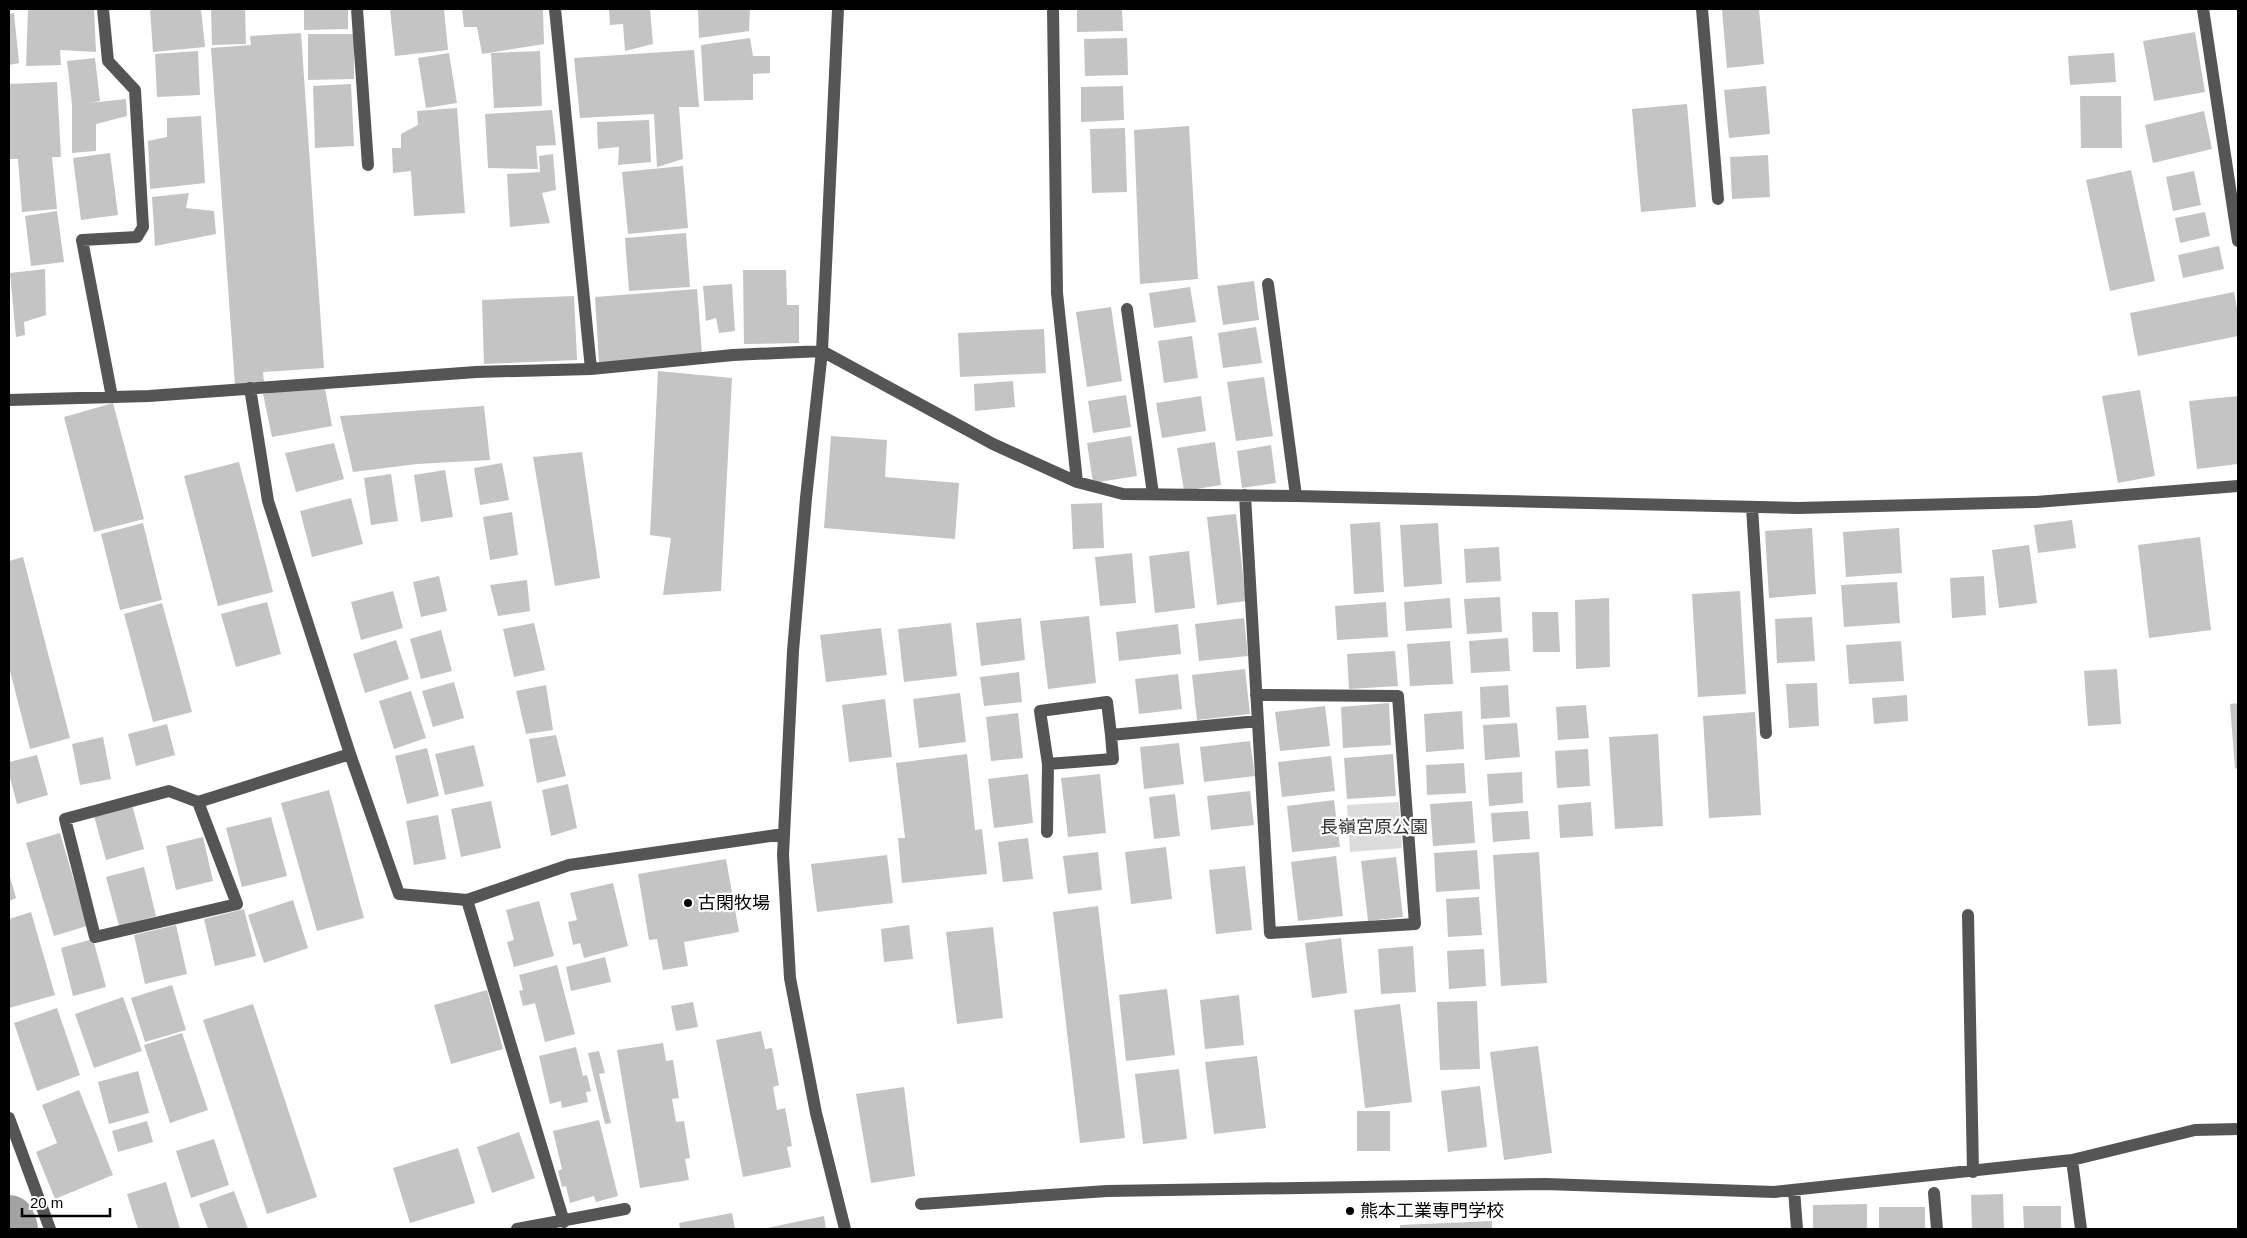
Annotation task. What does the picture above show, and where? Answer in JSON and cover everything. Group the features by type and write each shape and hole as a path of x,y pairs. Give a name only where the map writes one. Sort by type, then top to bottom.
{"street":[{"path":"103,9 108,61 135,90 143,227 137,237 82,240 112,397"},
{"path":"357,9 368,165"},
{"path":"555,9 591,369"},
{"path":"838,9 822,351 806,498 794,642 783,855 790,978 816,1113 845,1229"},
{"path":"1052,9 1057,293 1077,482"},
{"path":"1702,9 1718,198"},
{"path":"2203,9 2238,241"},
{"path":"1268,284 1296,496"},
{"path":"1127,309 1153,494"},
{"path":"9,400 112,397 476,372 591,369 734,355 822,351 993,444 1077,482 1123,494 1296,496 1798,508 2036,502 2238,486"},
{"path":"250,388 268,501 350,754 399,894 466,900 569,865 784,834"},
{"path":"1245,495 1256,695 1270,933 1415,924 1398,696 1256,695"},
{"path":"1752,506 1766,733"},
{"path":"1048,764 1113,759 1107,702 1040,710 1048,764 1048,832"},
{"path":"1111,735 1258,721"},
{"path":"198,802 237,904 95,937 66,819 170,791 198,802 350,754"},
{"path":"466,900 564,1222"},
{"path":"1968,915 1973,1172"},
{"path":"9,1118 50,1229"},
{"path":"920,1204 1107,1191 1526,1184 1774,1192 2072,1160 2195,1130 2238,1129"},
{"path":"2072,1160 2080,1229"},
{"path":"1794,1190 1797,1229"},
{"path":"1934,1193 1937,1229"},
{"path":"525,1228 625,1209"}],"green space":[{"name":"長嶺宮原公園","path":"1399,802 1402,848 1350,852 1347,805"}],"building":[{"path":"28,9 94,9 96,52 60,50 61,65 26,66"},
{"path":"150,9 201,9 205,47 153,52"},
{"path":"211,9 245,9 246,44 212,45"},
{"path":"304,9 348,9 348,29 304,30"},
{"path":"390,9 444,9 448,50 395,56"},
{"path":"462,9 543,9 544,44 482,54 477,27 464,27"},
{"path":"609,9 650,9 653,44 625,51 623,24 610,25"},
{"path":"698,9 750,9 749,31 699,38"},
{"path":"1077,9 1122,9 1123,31 1077,32"},
{"path":"1759,9 1764,64 1727,68 1722,10"},
{"path":"14,13 19,63 9,65 9,14"},
{"path":"2195,32 2205,92 2154,101 2143,41"},
{"path":"301,33 324,368 263,372 264,383 235,385 211,48 251,45 250,36"},
{"path":"308,34 354,34 354,79 308,80"},
{"path":"750,38 753,56 770,56 770,73 753,74 753,100 704,101 701,45"},
{"path":"1127,38 1128,75 1085,76 1084,39"},
{"path":"694,50 699,107 679,107 683,159 657,167 654,114 580,118 574,58"},
{"path":"198,51 200,95 157,97 155,54"},
{"path":"540,51 542,106 494,108 491,53"},
{"path":"449,53 457,103 426,108 418,58"},
{"path":"2114,53 2116,82 2070,85 2068,56"},
{"path":"95,58 100,101 89,103 126,99 127,116 96,124 96,151 72,153 72,104 67,61"},
{"path":"57,82 61,157 52,157 57,209 22,212 18,159 9,159 9,84"},
{"path":"351,84 354,146 315,148 313,86"},
{"path":"1123,86 1124,120 1081,122 1081,87"},
{"path":"1766,86 1770,134 1729,138 1724,90"},
{"path":"2080,96 2121,96 2122,148 2081,148"},
{"path":"1687,104 1696,207 1641,212 1632,109"},
{"path":"457,108 465,213 414,216 411,171 393,173 392,148 401,148 401,134 418,125 417,111"},
{"path":"552,110 556,145 536,146 538,169 488,168 485,114"},
{"path":"2204,111 2212,149 2153,163 2145,125"},
{"path":"201,116 205,183 150,189 148,141 167,137 167,118"},
{"path":"649,120 651,162 618,165 619,147 598,149 597,122"},
{"path":"1189,126 1198,279 1140,284 1134,130"},
{"path":"1125,128 1127,192 1092,193 1090,129"},
{"path":"110,153 118,215 81,220 73,158"},
{"path":"553,154 556,190 542,193 550,223 510,227 507,174 540,172 539,156"},
{"path":"1768,155 1770,197 1732,199 1730,157"},
{"path":"683,166 688,228 628,234 622,172"},
{"path":"2131,170 2155,281 2110,291 2086,180"},
{"path":"2194,171 2201,205 2173,211 2166,177"},
{"path":"189,193 186,208 214,211 216,234 155,246 152,197"},
{"path":"57,211 64,262 31,266 25,216"},
{"path":"2205,212 2210,236 2180,243 2175,218"},
{"path":"686,233 690,287 629,291 625,238"},
{"path":"2219,246 2224,269 2183,278 2178,255"},
{"path":"45,269 46,315 24,322 25,335 16,337 10,273"},
{"path":"743,270 786,270 787,305 799,305 799,343 744,344"},
{"path":"1254,281 1259,320 1223,325 1217,286"},
{"path":"732,284 735,331 719,333 716,318 706,321 703,286"},
{"path":"1190,287 1196,322 1154,328 1149,293"},
{"path":"697,289 702,354 599,363 595,297"},
{"path":"2234,292 2238,314 2238,336 2138,356 2130,313"},
{"path":"574,296 577,360 484,364 482,300"},
{"path":"1111,307 1122,381 1087,387 1076,312"},
{"path":"1256,327 1262,363 1223,368 1218,333"},
{"path":"1044,329 1046,373 960,377 958,333"},
{"path":"1192,336 1198,378 1164,383 1158,341"},
{"path":"658,371 732,378 721,591 663,595 671,538 650,535"},
{"path":"1264,377 1273,436 1236,441 1227,382"},
{"path":"1013,381 1015,407 975,411 974,384"},
{"path":"324,383 332,426 272,437 263,394"},
{"path":"2140,390 2155,476 2118,483 2102,396"},
{"path":"1126,395 1131,427 1093,433 1088,401"},
{"path":"1201,396 1206,431 1162,438 1156,403"},
{"path":"2238,396 2238,464 2197,469 2189,401"},
{"path":"113,403 144,519 94,532 64,417"},
{"path":"484,406 490,460 417,464 353,472 340,416"},
{"path":"831,436 887,440 885,477 959,483 955,539 824,528"},
{"path":"1131,436 1137,476 1093,483 1087,443"},
{"path":"1215,442 1221,485 1184,491 1177,448"},
{"path":"334,443 344,479 296,492 285,453"},
{"path":"1271,445 1276,483 1242,488 1237,451"},
{"path":"582,452 600,578 555,586 533,457"},
{"path":"239,462 273,592 218,606 184,476"},
{"path":"502,463 509,500 480,505 474,468"},
{"path":"445,470 453,517 421,522 414,475"},
{"path":"391,474 398,521 371,525 364,478"},
{"path":"351,498 363,544 312,557 300,511"},
{"path":"1102,503 1104,548 1073,549 1071,504"},
{"path":"512,512 518,555 490,560 483,517"},
{"path":"1236,514 1246,601 1217,605 1207,517"},
{"path":"2072,520 2076,548 2038,553 2034,525"},
{"path":"1380,522 1384,592 1354,594 1350,524"},
{"path":"143,523 162,600 120,610 101,534"},
{"path":"1438,523 1442,584 1404,587 1400,525"},
{"path":"1812,528 1816,594 1769,598 1765,531"},
{"path":"1899,528 1902,573 1846,577 1843,532"},
{"path":"2200,537 2211,630 2149,638 2138,545"},
{"path":"2029,545 2037,603 1999,608 1992,550"},
{"path":"1499,547 1501,581 1466,583 1464,549"},
{"path":"1189,551 1195,608 1155,613 1149,556"},
{"path":"1132,553 1136,603 1100,606 1095,557"},
{"path":"23,557 70,738 30,749 9,667 9,561"},
{"path":"439,576 447,611 421,617 413,582"},
{"path":"1984,576 1986,615 1952,618 1950,578"},
{"path":"527,580 530,611 498,616 490,585"},
{"path":"1897,582 1900,623 1844,627 1841,585"},
{"path":"393,591 403,628 361,640 351,602"},
{"path":"1740,591 1746,694 1698,697 1692,594"},
{"path":"1500,597 1502,632 1467,634 1464,599"},
{"path":"1450,598 1452,628 1406,631 1404,602"},
{"path":"1609,598 1610,667 1576,669 1575,600"},
{"path":"267,602 281,654 236,667 221,614"},
{"path":"1386,602 1388,637 1337,640 1335,606"},
{"path":"162,603 192,712 153,722 124,614"},
{"path":"1532,612 1558,612 1560,652 1533,652"},
{"path":"1089,616 1096,683 1048,689 1040,621"},
{"path":"1812,617 1815,661 1777,663 1775,619"},
{"path":"1021,618 1025,660 981,666 976,623"},
{"path":"1244,618 1248,656 1199,661 1195,624"},
{"path":"534,623 545,670 514,677 503,629"},
{"path":"951,623 957,676 904,682 898,629"},
{"path":"1178,624 1181,654 1119,661 1116,632"},
{"path":"881,628 887,675 826,682 820,635"},
{"path":"441,630 452,671 421,679 410,639"},
{"path":"1508,638 1510,671 1471,673 1469,641"},
{"path":"396,640 409,679 365,693 353,654"},
{"path":"1450,641 1453,684 1410,686 1407,644"},
{"path":"1901,641 1904,681 1849,684 1846,645"},
{"path":"1395,651 1398,686 1349,689 1347,654"},
{"path":"1245,669 1250,714 1197,720 1192,675"},
{"path":"2117,669 2121,724 2088,726 2084,671"},
{"path":"1019,672 1022,702 984,706 980,677"},
{"path":"1178,674 1182,709 1139,714 1135,679"},
{"path":"454,682 464,718 433,727 422,691"},
{"path":"1817,683 1819,726 1789,728 1786,684"},
{"path":"546,685 553,730 526,734 516,691"},
{"path":"1508,685 1510,717 1481,719 1480,687"},
{"path":"411,691 426,738 394,749 379,701"},
{"path":"960,693 966,742 919,748 913,699"},
{"path":"1907,695 1908,721 1874,724 1872,698"},
{"path":"885,699 892,757 849,762 842,705"},
{"path":"1389,703 1391,745 1343,748 1341,707"},
{"path":"2238,703 2238,768 2235,769 2230,704"},
{"path":"1586,705 1589,738 1558,740 1556,707"},
{"path":"1325,706 1330,746 1280,751 1275,712"},
{"path":"1462,711 1464,749 1426,752 1424,714"},
{"path":"1755,712 1761,815 1709,818 1703,716"},
{"path":"1018,713 1023,758 991,761 986,717"},
{"path":"1517,723 1520,757 1485,760 1483,725"},
{"path":"167,724 175,755 136,766 128,734"},
{"path":"1658,734 1663,826 1615,829 1609,737"},
{"path":"556,735 566,776 537,783 529,739"},
{"path":"103,737 111,779 80,785 72,744"},
{"path":"1250,741 1255,776 1204,782 1200,747"},
{"path":"1179,743 1184,784 1144,789 1140,747"},
{"path":"474,745 484,786 445,795 435,754"},
{"path":"427,748 439,796 407,804 395,756"},
{"path":"1588,749 1590,786 1557,788 1555,751"},
{"path":"967,754 975,830 982,829 987,874 902,883 898,838 905,838 896,763"},
{"path":"1393,754 1396,796 1347,799 1344,758"},
{"path":"37,755 48,795 17,804 9,774 9,762"},
{"path":"1331,756 1335,791 1282,797 1278,762"},
{"path":"1464,763 1466,793 1427,795 1426,765"},
{"path":"1522,772 1523,803 1489,806 1487,774"},
{"path":"1028,774 1033,823 994,828 988,779"},
{"path":"1100,774 1106,833 1068,837 1061,778"},
{"path":"568,784 577,828 551,836 542,790"},
{"path":"329,790 364,918 317,931 281,803"},
{"path":"1250,791 1254,825 1211,830 1207,796"},
{"path":"1175,794 1180,836 1154,839 1149,797"},
{"path":"1334,800 1340,847 1292,852 1287,806"},
{"path":"131,801 144,849 106,860 93,812"},
{"path":"491,801 501,848 461,857 451,809"},
{"path":"1472,801 1475,843 1433,846 1430,804"},
{"path":"1591,802 1593,836 1560,838 1558,805"},
{"path":"1528,811 1530,839 1493,842 1491,813"},
{"path":"438,815 446,859 414,865 406,821"},
{"path":"271,817 287,876 242,887 226,828"},
{"path":"60,833 87,926 54,936 26,843"},
{"path":"203,837 213,881 176,890 166,846"},
{"path":"1028,838 1033,879 1003,882 998,842"},
{"path":"1166,847 1172,899 1131,904 1125,852"},
{"path":"1477,850 1480,889 1436,892 1434,853"},
{"path":"1098,852 1102,890 1068,894 1063,856"},
{"path":"1539,852 1547,983 1501,986 1493,855"},
{"path":"887,855 893,903 817,912 811,864"},
{"path":"1336,856 1343,916 1298,921 1291,862"},
{"path":"1396,857 1403,917 1368,921 1361,861"},
{"name":"古閑牧場","path":"726,859 739,932 684,942 688,966 663,970 657,939 649,940 638,874"},
{"path":"1245,866 1252,930 1216,934 1209,870"},
{"path":"144,867 156,916 119,926 106,877"},
{"path":"9,873 16,898 9,901"},
{"path":"613,883 628,946 584,958 580,943 573,945 568,922 577,920 570,893"},
{"path":"1479,897 1482,935 1448,937 1446,899"},
{"path":"293,900 308,948 264,963 248,915"},
{"path":"539,901 554,956 514,967 507,942 514,940 506,910"},
{"path":"1098,906 1125,1138 1080,1143 1053,912"},
{"path":"244,909 256,956 215,966 204,919"},
{"path":"31,912 55,995 9,1008 9,919"},
{"path":"176,925 187,974 145,984 134,935"},
{"path":"909,925 913,959 884,962 881,929"},
{"path":"993,927 1003,1018 957,1024 946,932"},
{"path":"1341,938 1347,993 1312,998 1305,943"},
{"path":"93,939 106,987 73,996 61,948"},
{"path":"1413,946 1416,992 1381,994 1378,949"},
{"path":"1484,949 1486,986 1449,989 1447,951"},
{"path":"605,957 611,982 571,991 566,967"},
{"path":"557,965 575,1034 545,1042 535,1003 523,1006 519,991 523,990 519,975"},
{"path":"172,985 186,1030 145,1042 131,998"},
{"path":"1167,989 1175,1055 1126,1061 1119,995"},
{"path":"487,990 503,1049 451,1064 434,1005"},
{"path":"1239,995 1244,1045 1205,1049 1200,1000"},
{"path":"123,997 142,1051 94,1068 75,1014"},
{"path":"1477,1001 1480,1069 1440,1070 1437,1002"},
{"path":"693,1002 698,1027 676,1031 671,1006"},
{"path":"253,1004 317,1197 267,1214 203,1020"},
{"path":"1400,1004 1412,1102 1365,1108 1354,1010"},
{"path":"57,1008 80,1075 37,1091 14,1023"},
{"path":"761,1031 765,1049 772,1048 779,1085 773,1087 777,1110 785,1108 792,1146 787,1147 791,1167 743,1177 716,1040"},
{"path":"182,1033 208,1110 170,1123 144,1045"},
{"path":"663,1043 666,1061 673,1060 679,1098 672,1099 676,1122 684,1121 690,1158 685,1159 689,1180 640,1188 617,1050"},
{"path":"1538,1046 1552,1153 1504,1160 1490,1052"},
{"path":"576,1047 583,1076 587,1075 591,1091 586,1092 588,1102 562,1108 561,1101 550,1104 539,1056"},
{"path":"599,1051 605,1073 599,1074 611,1123 605,1124 588,1053"},
{"path":"1257,1056 1266,1128 1214,1134 1205,1062"},
{"path":"1179,1069 1187,1139 1143,1144 1135,1074"},
{"path":"138,1071 149,1113 109,1124 98,1082"},
{"path":"1480,1086 1487,1147 1448,1152 1441,1091"},
{"path":"904,1087 915,1176 871,1183 856,1094"},
{"path":"79,1090 113,1175 55,1199 36,1152 57,1143 42,1105"},
{"path":"1357,1111 1390,1111 1390,1151 1357,1151"},
{"path":"599,1120 618,1196 596,1202 594,1196 570,1203 566,1186 562,1187 558,1171 562,1169 553,1131"},
{"path":"147,1121 153,1142 118,1152 112,1131"},
{"path":"519,1132 535,1178 492,1193 477,1147"},
{"path":"214,1139 229,1185 191,1198 176,1151"},
{"path":"458,1148 475,1203 410,1223 393,1168"},
{"path":"166,1182 180,1229 138,1229 127,1194"},
{"path":"234,1191 248,1229 208,1229 199,1204"},
{"path":"2003,1194 2004,1229 1972,1229 1971,1195"},
{"path":"1867,1204 1867,1229 1813,1229 1813,1205"},
{"path":"2023,1206 2061,1206 2061,1229 2024,1229"},
{"path":"1879,1207 1925,1207 1925,1229 1879,1229"},
{"path":"732,1213 735,1229 680,1229 679,1223"},
{"path":"824,1216 826,1229 767,1229 767,1228"},
{"path":"1492,1221 1492,1229 1400,1229 1400,1225"}],"waterway":[{"path":"9,1221 12,1229"}],"place":[{"name":"古閑牧場","path":"688,903"},
{"name":"熊本工業専門学校","path":"1350,1211"}]}
